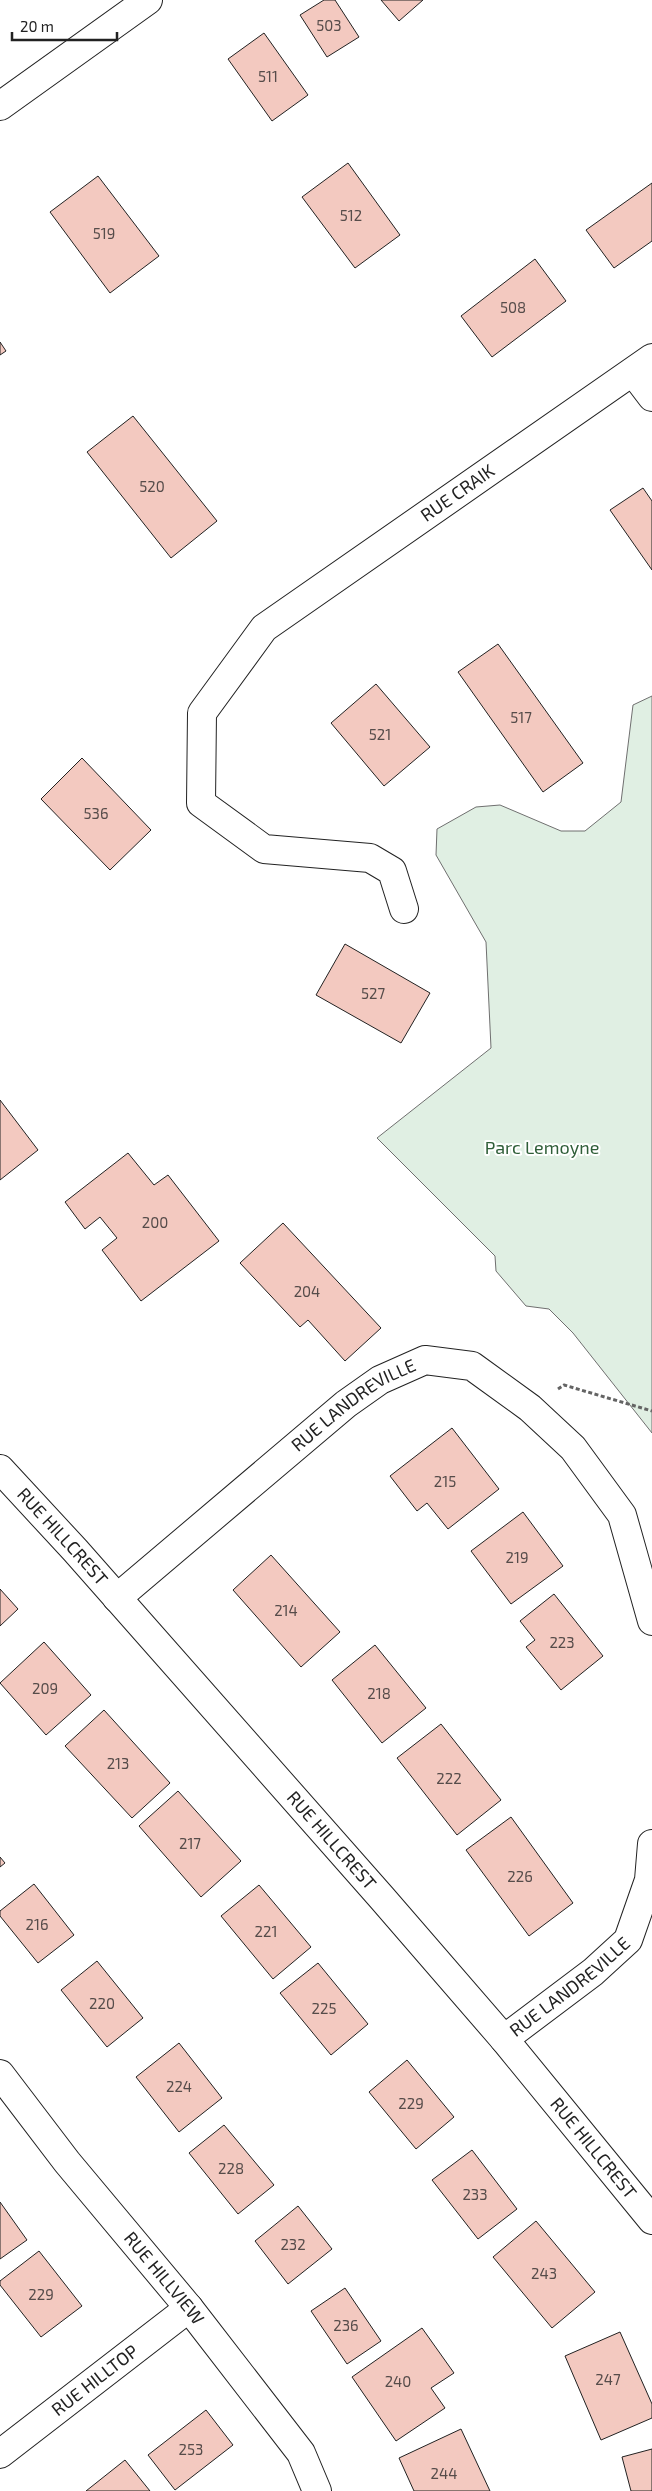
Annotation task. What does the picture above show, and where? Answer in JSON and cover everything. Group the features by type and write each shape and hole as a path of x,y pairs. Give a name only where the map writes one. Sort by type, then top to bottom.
{"street":[{"path":"0,106 148,0"},
{"path":"642,365 652,396"},
{"name":"RUE CRAIK","path":"404,909 392,871 370,858 264,849 200,803 202,713 264,628 642,365"},
{"name":"RUE LANDREVILLE","path":"117,1598 346,1404 388,1376 425,1360 472,1366 530,1408 573,1448 622,1514 652,1621"},
{"name":"RUE HILLCREST","path":"0,1469 117,1598 504,2039 652,2220"},
{"name":"RUE LANDREVILLE","path":"504,2039 593,1972 628,1940 649,1880 652,1844"},
{"name":"RUE HILLVIEW","path":"0,2074 67,2162 189,2308 301,2453 317,2491"},
{"name":"RUE HILLTOP","path":"0,2454 189,2308"}],"path":[{"path":"530,1408 564,1385 652,1411"}],"green space":[{"name":"Parc Lemoyne","path":"652,696 652,1433 573,1333 549,1309 526,1306 496,1271 495,1256 377,1138 491,1048 486,942 436,855 437,829 476,807 500,805 561,831 585,831 621,802 633,705"}],"building":[{"path":"324,0 335,0 359,37 327,57 300,15"},
{"path":"381,0 423,0 399,21"},
{"path":"264,33 308,95 272,121 228,59"},
{"path":"348,163 400,235 355,268 302,197"},
{"path":"98,176 159,256 110,293 50,212"},
{"path":"652,183 652,241 614,268 586,230"},
{"path":"535,259 566,301 492,357 461,316"},
{"path":"0,342 6,351 0,355"},
{"path":"133,416 217,521 171,558 87,452"},
{"path":"643,488 652,501 652,570 610,510"},
{"path":"498,644 583,763 543,792 458,672"},
{"path":"376,684 430,747 384,786 331,723"},
{"path":"82,758 151,830 110,870 41,799"},
{"path":"345,944 430,993 401,1043 316,995"},
{"path":"0,1100 38,1150 0,1180"},
{"path":"128,1153 154,1185 168,1175 219,1241 141,1301 102,1250 117,1238 100,1217 85,1229 65,1202"},
{"path":"283,1223 381,1328 345,1361 308,1320 300,1327 240,1263"},
{"path":"452,1428 499,1489 448,1529 427,1503 417,1511 390,1476"},
{"path":"523,1512 563,1566 511,1604 471,1551"},
{"path":"271,1555 340,1632 301,1667 233,1590"},
{"path":"0,1589 18,1609 0,1626"},
{"path":"554,1594 603,1656 561,1690 526,1647 535,1640 520,1621"},
{"path":"44,1642 91,1695 46,1735 0,1683"},
{"path":"375,1645 426,1708 382,1743 332,1680"},
{"path":"104,1710 170,1783 132,1818 65,1746"},
{"path":"441,1724 501,1800 457,1835 397,1758"},
{"path":"178,1791 241,1861 201,1897 139,1826"},
{"path":"511,1817 573,1903 529,1936 466,1850"},
{"path":"0,1857 5,1863 0,1867"},
{"path":"34,1884 74,1935 38,1963 0,1916 0,1911"},
{"path":"259,1885 311,1947 273,1979 221,1916"},
{"path":"97,1961 143,2018 107,2047 61,1990"},
{"path":"318,1963 368,2024 331,2055 280,1993"},
{"path":"179,2043 222,2098 179,2132 136,2077"},
{"path":"407,2060 454,2117 416,2149 369,2092"},
{"path":"224,2125 274,2185 238,2214 189,2153"},
{"path":"472,2150 517,2209 478,2239 432,2180"},
{"path":"0,2202 27,2240 0,2259"},
{"path":"298,2206 332,2249 288,2284 255,2241"},
{"path":"536,2221 595,2292 552,2328 493,2257"},
{"path":"39,2251 82,2306 41,2337 0,2285 0,2281"},
{"path":"345,2288 381,2341 347,2364 311,2311"},
{"path":"422,2328 454,2373 431,2388 445,2408 396,2441 352,2377"},
{"path":"620,2332 652,2404 652,2418 601,2440 565,2356"},
{"path":"206,2410 233,2445 175,2490 148,2455"},
{"path":"461,2429 490,2491 414,2491 399,2458"},
{"path":"652,2449 652,2491 631,2491 622,2457"},
{"path":"125,2460 150,2491 86,2491"}]}
